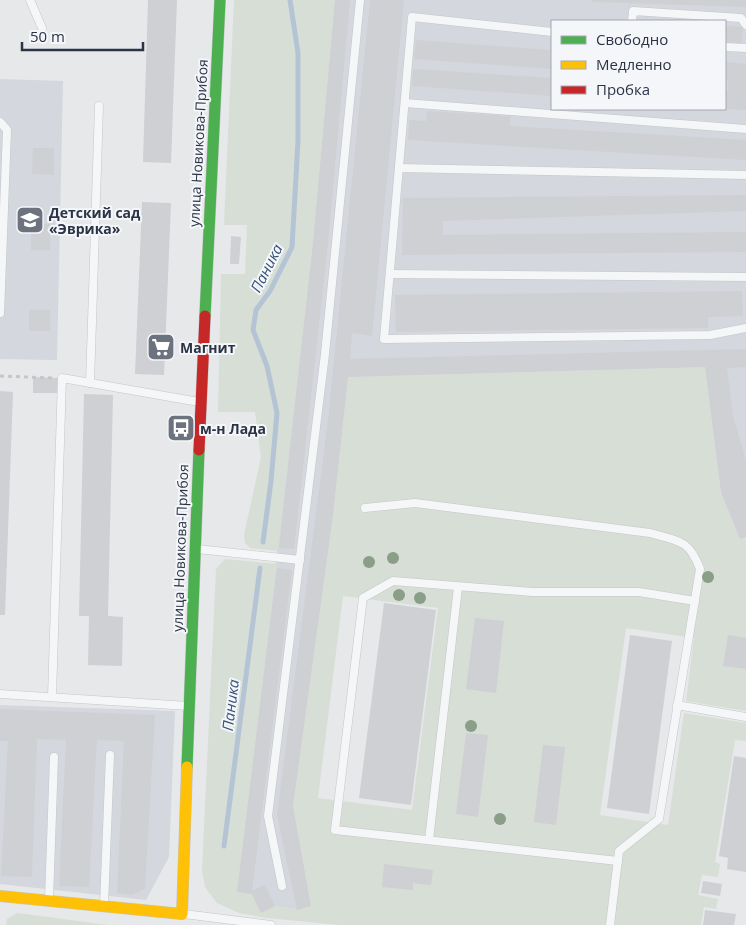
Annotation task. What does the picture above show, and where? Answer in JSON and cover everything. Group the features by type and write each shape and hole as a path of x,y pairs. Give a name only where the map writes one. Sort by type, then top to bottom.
{"street":[{"name":"улица Новикова-Прибоя","path":"182,914 200,403 220,0"},
{"path":"0,896 182,914"}],"lane":[{"path":"30,0 42,28"},
{"path":"282,886 268,816 325,354 360,0"},
{"path":"632,20 633,11 741,18 746,25"},
{"path":"551,32 412,17 384,339 710,336 746,328"},
{"path":"726,47 746,48"},
{"path":"404,103 746,129"},
{"path":"90,383 99,106"},
{"path":"0,122 7,130 0,314"},
{"path":"399,168 746,175"},
{"path":"390,274 746,277"},
{"path":"52,697 62,378 200,403"},
{"path":"365,508 416,504 650,533 678,541 693,551 700,569 659,819 619,851 610,925"},
{"path":"195,549 300,560"},
{"path":"618,861 335,830 364,598 393,582 532,592 639,592 695,601"},
{"path":"429,840 458,586"},
{"path":"0,694 190,706"},
{"path":"677,705 746,718"},
{"path":"104,907 110,755"},
{"path":"49,901 54,757"},
{"path":"182,914 271,925"}],"path":[{"path":"0,376 62,378"}],"shaded area":[{"path":"234,0 335,0 313,243 278,551 250,548 245,543 244,535 261,457 255,412 218,412 221,274 245,274 247,225 224,225"},
{"path":"335,0 746,0 746,537 740,539 721,492 705,367 348,377 333,515 293,806 311,906 297,910 275,906 261,913 237,892 313,243"},
{"name":"Детский сад «Эврика»","path":"0,79 63,81 57,360 0,359"},
{"path":"705,367 721,492 740,539 746,537 746,711 686,701 694,638 626,628 600,815 668,825 684,713 746,723 746,741 735,740 715,862 720,864 718,877 702,875 698,895 718,899 716,909 704,907 701,925 339,925 267,918 239,913 217,903 205,887 202,871 216,569 225,559 277,564 237,892 252,894 261,913 275,906 297,910 311,905 293,806 333,515 348,377","holes":["343,596 438,608 412,810 318,798"]},
{"path":"0,705 175,711 169,857 146,900 0,884"},
{"path":"17,913 108,925 6,925 7,919"}],"building":[{"path":"148,0 177,0 171,163 143,162"},
{"path":"335,0 350,0 328,244 294,549 279,548 313,243"},
{"path":"370,0 404,0 372,336 352,333 350,359 746,349 746,367 727,368 733,415 746,461 746,537 740,539 721,492 705,367 348,377 333,515 293,806 311,906 297,910 277,815 328,420"},
{"path":"592,0 746,0 746,7 592,2"},
{"path":"726,26 743,27 742,43 726,42"},
{"path":"416,40 551,50 551,69 414,59"},
{"path":"726,62 746,64 746,110 726,109 728,81 726,81"},
{"path":"413,69 551,78 551,96 412,86"},
{"path":"427,111 510,116 510,126 746,140 746,160 408,140 409,120 426,121"},
{"path":"33,148 54,148 54,175 32,174"},
{"path":"746,195 746,211 443,221 443,235 746,232 746,252 402,255 403,198"},
{"path":"142,202 171,203 164,375 135,374"},
{"path":"31,224 50,224 50,250 31,250"},
{"path":"231,236 241,237 239,264 230,264"},
{"path":"742,291 743,316 708,317 708,328 396,332 395,295"},
{"path":"29,310 50,310 50,331 29,331"},
{"path":"33,377 58,378 57,393 33,393"},
{"path":"0,391 13,392 5,615 0,615"},
{"path":"84,394 113,395 108,616 123,617 122,666 88,665 89,616 79,616"},
{"path":"277,568 292,570 252,891 265,885 275,906 261,913 252,894 237,892"},
{"path":"384,603 436,610 411,805 359,798"},
{"path":"475,618 504,621 496,693 466,689"},
{"path":"630,635 672,641 649,814 607,808"},
{"path":"728,635 746,638 746,669 723,666"},
{"path":"0,709 155,715 145,889 132,895 117,893 124,741 97,740 89,887 59,886 66,740 37,739 32,877 1,876 8,741 0,741"},
{"path":"466,733 488,735 478,817 456,814"},
{"path":"543,745 565,747 556,825 534,822"},
{"path":"734,756 746,758 746,872 727,869 728,858 719,856"},
{"path":"384,864 433,870 431,885 413,883 413,890 382,887"},
{"path":"703,881 722,884 720,896 701,893"},
{"path":"705,910 736,914 734,925 703,925"}],"waterway":[{"name":"Паника","path":"263,542 277,413 267,366 253,330 256,310 270,291 292,247 298,141 298,53 290,0"},
{"name":"Паника","path":"224,846 260,568"}],"traffic: fast":[{"path":"205,316 220,0"},
{"path":"187,767 199,450"}],"traffic: slow":[{"path":"0,896 182,914 187,767"}],"traffic: jam":[{"path":"199,450 205,316"}],"place":[{"name":"Детский сад «Эврика»","path":"30,220"},
{"name":"Магнит","path":"161,347"},
{"name":"м-н Лада","path":"181,428"}]}
